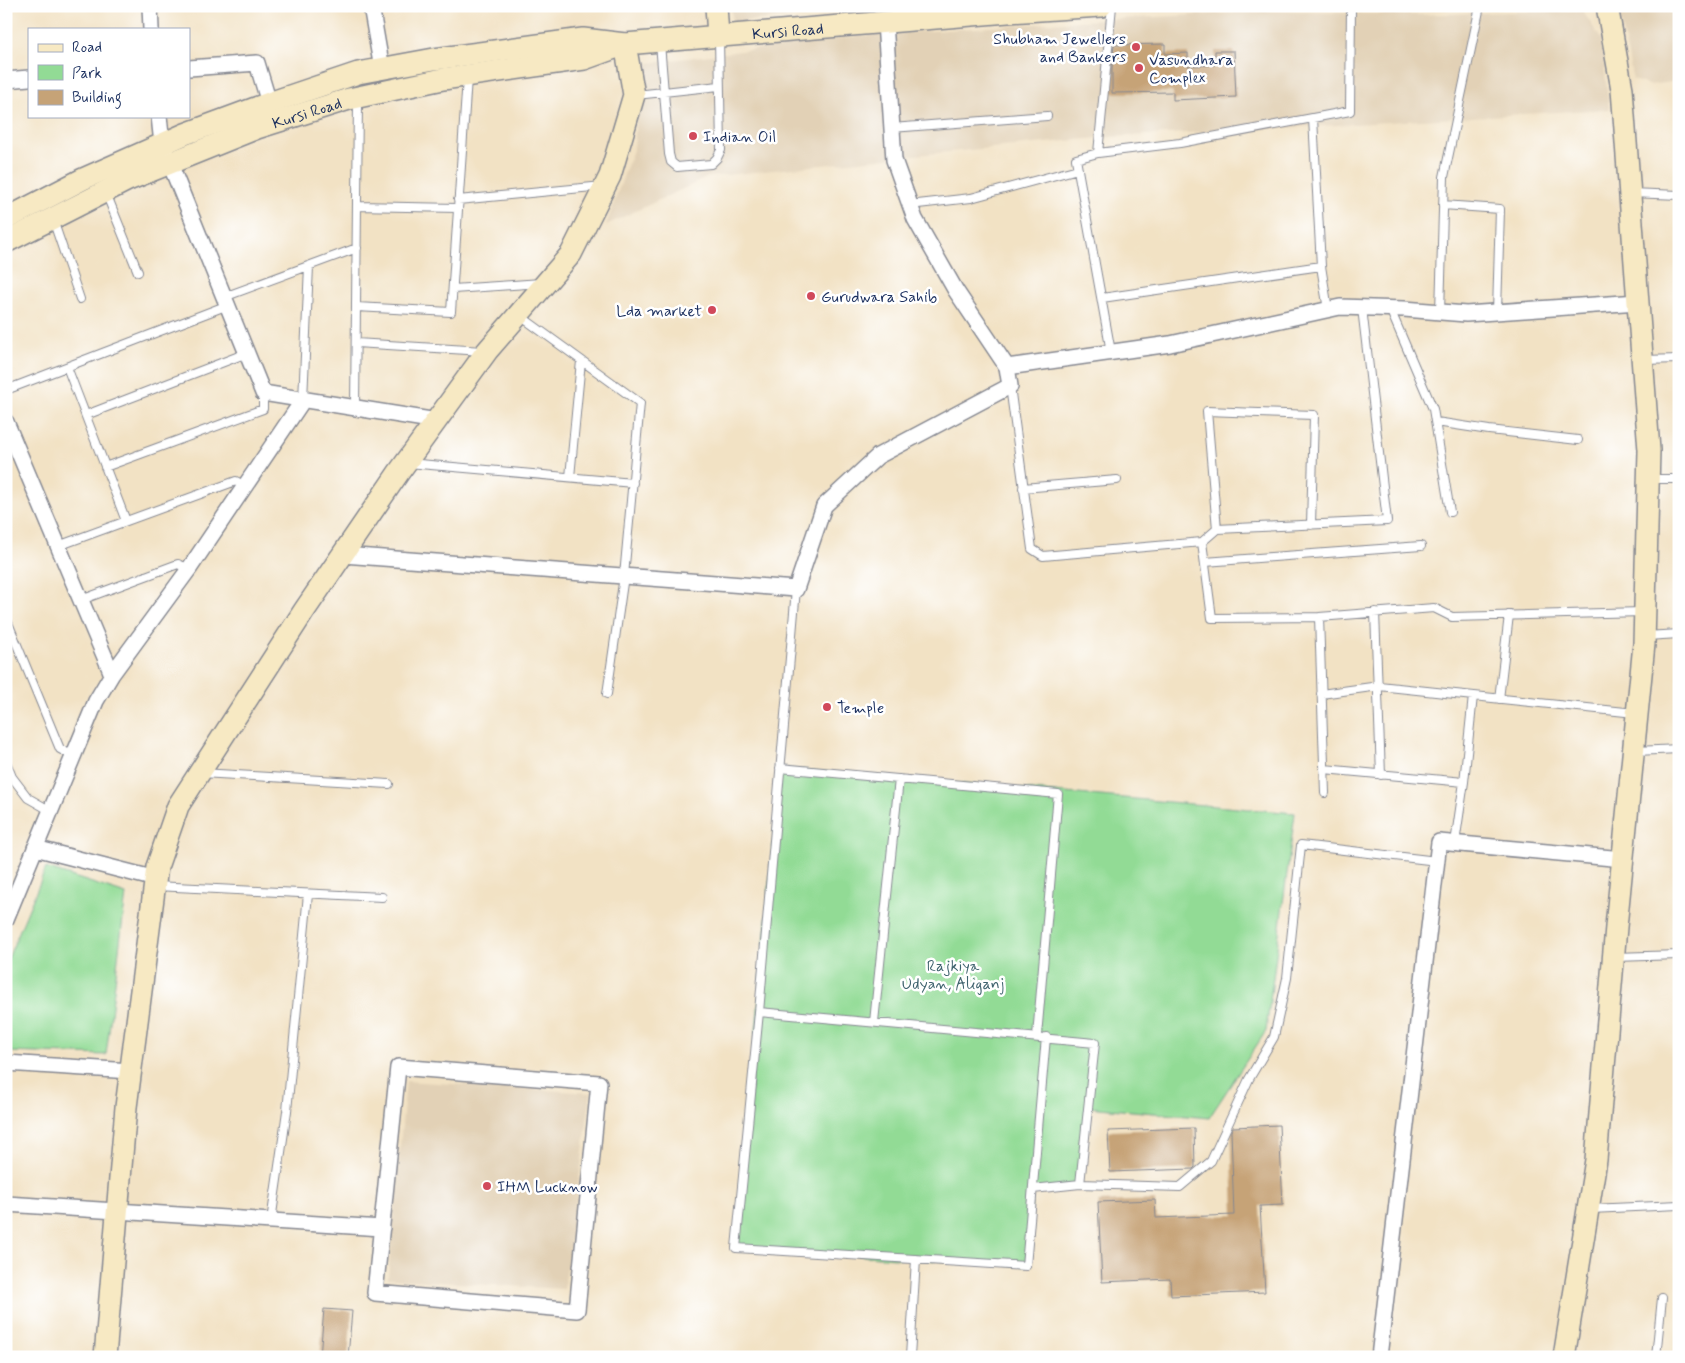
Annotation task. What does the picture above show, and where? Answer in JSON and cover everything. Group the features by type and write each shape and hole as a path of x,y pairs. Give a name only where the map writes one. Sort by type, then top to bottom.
{"street":[{"path":"150,6 152,28"},
{"path":"371,6 382,69"},
{"path":"716,6 718,36"},
{"name":"Kursi Road","path":"6,242 128,180 166,153 269,103 358,73 434,59 583,39 625,44 884,22 942,12 1101,6"},
{"path":"1564,1357 1596,1160 1613,957 1644,636 1649,450 1622,89 1607,6"},
{"path":"342,555 796,589 824,506 878,456 1010,386 1007,367 956,291 915,219 894,160 884,22"},
{"path":"105,1357 131,1071 155,882 157,867 178,806 304,611 406,463 487,351 571,254 610,176 634,96 625,44"},
{"name":"Kursi Road","path":"6,219 83,179 358,97 467,76 584,59 625,44"},
{"path":"190,68 257,63 269,103"},
{"path":"6,80 28,78"},
{"path":"159,118 166,153 263,393 437,421"},
{"path":"1007,367 1170,344 1340,307 1466,314 1638,302"},
{"path":"6,919 96,701 112,674 189,569 302,400"},
{"path":"6,422 112,674"},
{"path":"1379,1357 1439,842 1622,859"},
{"path":"35,848 155,882"},
{"path":"6,1063 131,1071"},
{"path":"398,1067 600,1082 577,1310 375,1293 382,1228 398,1067"},
{"path":"6,1204 382,1228"}],"lane":[{"path":"1098,153 1112,6"},
{"path":"1111,352 1076,159 1098,153 1180,144 1350,110 1351,6"},
{"path":"1440,312 1444,177 1480,6"},
{"path":"660,41 671,162 677,167 711,164 717,158 720,150 718,36"},
{"path":"356,308 451,312 467,76"},
{"path":"634,96 720,86"},
{"path":"355,408 358,97"},
{"path":"892,128 1047,116"},
{"path":"1313,118 1321,266 1328,310"},
{"path":"910,205 971,198 1078,169"},
{"path":"357,206 458,204 605,186"},
{"path":"105,191 138,272"},
{"path":"1630,193 1679,195"},
{"path":"1443,206 1500,209 1497,312"},
{"path":"52,218 80,298"},
{"path":"6,390 67,367 357,248"},
{"path":"302,400 310,266"},
{"path":"1102,298 1321,266"},
{"path":"453,289 546,283"},
{"path":"1010,386 1032,548 1044,556 1202,542 1217,529 1387,521 1362,308"},
{"path":"1390,309 1433,409 1450,512"},
{"path":"518,315 640,403 624,576 607,694"},
{"path":"356,343 487,351"},
{"path":"86,415 247,353"},
{"path":"1642,360 1679,359"},
{"path":"570,478 581,361"},
{"path":"67,367 126,521"},
{"path":"106,468 263,409 263,393"},
{"path":"1217,529 1207,411 1314,415 1311,525"},
{"path":"1436,422 1578,440"},
{"path":"406,463 633,483"},
{"path":"1648,478 1679,479"},
{"path":"58,546 236,480 245,486"},
{"path":"1024,488 1117,480"},
{"path":"1202,542 1212,618 1319,617 1434,608 1452,617 1644,612"},
{"path":"1205,562 1421,546"},
{"path":"81,600 178,564 189,569"},
{"path":"796,589 759,1012 736,1248 1026,1266 1046,1037"},
{"path":"1375,612 1381,775"},
{"path":"1499,699 1508,616"},
{"path":"1319,617 1325,792"},
{"path":"6,618 60,749 73,756"},
{"path":"1644,636 1679,634"},
{"path":"1322,694 1378,686 1637,713"},
{"path":"1454,843 1464,782 1473,696"},
{"path":"1633,752 1679,749"},
{"path":"6,762 12,777 28,798 51,811"},
{"path":"780,768 1058,794 1037,1036"},
{"path":"1324,769 1464,782"},
{"path":"199,773 389,784"},
{"path":"874,1022 898,780"},
{"path":"1033,1190 1080,1184 1180,1187 1211,1161 1249,1080 1274,1037 1287,978 1301,845 1437,861"},
{"path":"155,882 308,894 382,897"},
{"path":"271,1221 287,1111 308,894"},
{"path":"1613,957 1679,954"},
{"path":"759,1012 1037,1036 1095,1043 1080,1184"},
{"path":"1588,1209 1679,1205"},
{"path":"910,1357 916,1259"},
{"path":"1656,1357 1662,1298"}],"shaded area":[{"path":"731,6 930,6 733,22"},
{"path":"1618,6 1679,6 1679,81 1649,85 1633,80"},
{"path":"1582,10 1601,39 1609,109 1109,137 708,177 606,225 634,147 641,64 858,36 1064,22 1268,11 1413,15"},
{"name":"IHM Lucknow","path":"406,1081 591,1093 564,1289 388,1279"}],"green space":[{"name":"Rajkiya Udyan, Aliganj","path":"780,768 1295,813 1266,1031 1209,1118 1088,1107 1080,1184 1033,1190 1026,1266 736,1248"},
{"path":"46,868 126,894 106,1055 6,1052 6,963"}],"building":[{"path":"1165,44 1165,54 1188,53 1188,66 1215,65 1215,51 1234,51 1236,97 1173,100 1173,92 1112,93 1114,45"},
{"path":"1279,1125 1283,1205 1260,1206 1265,1292 1171,1296 1170,1279 1102,1282 1098,1202 1155,1200 1156,1218 1234,1215 1231,1131 1233,1127"},
{"path":"1194,1128 1195,1167 1193,1169 1110,1172 1108,1131"},
{"path":"324,1309 352,1311 348,1357 320,1357"}],"place":[{"name":"Shubham Jewellers and Bankers","path":"1136,47"},
{"name":"Vasundhara Complex","path":"1139,68"},
{"name":"Indian Oil","path":"693,136"},
{"name":"Gurudwara Sahib","path":"811,296"},
{"name":"Lda market","path":"712,310"},
{"name":"Temple","path":"827,707"},
{"name":"IHM Lucknow","path":"487,1186"}]}
